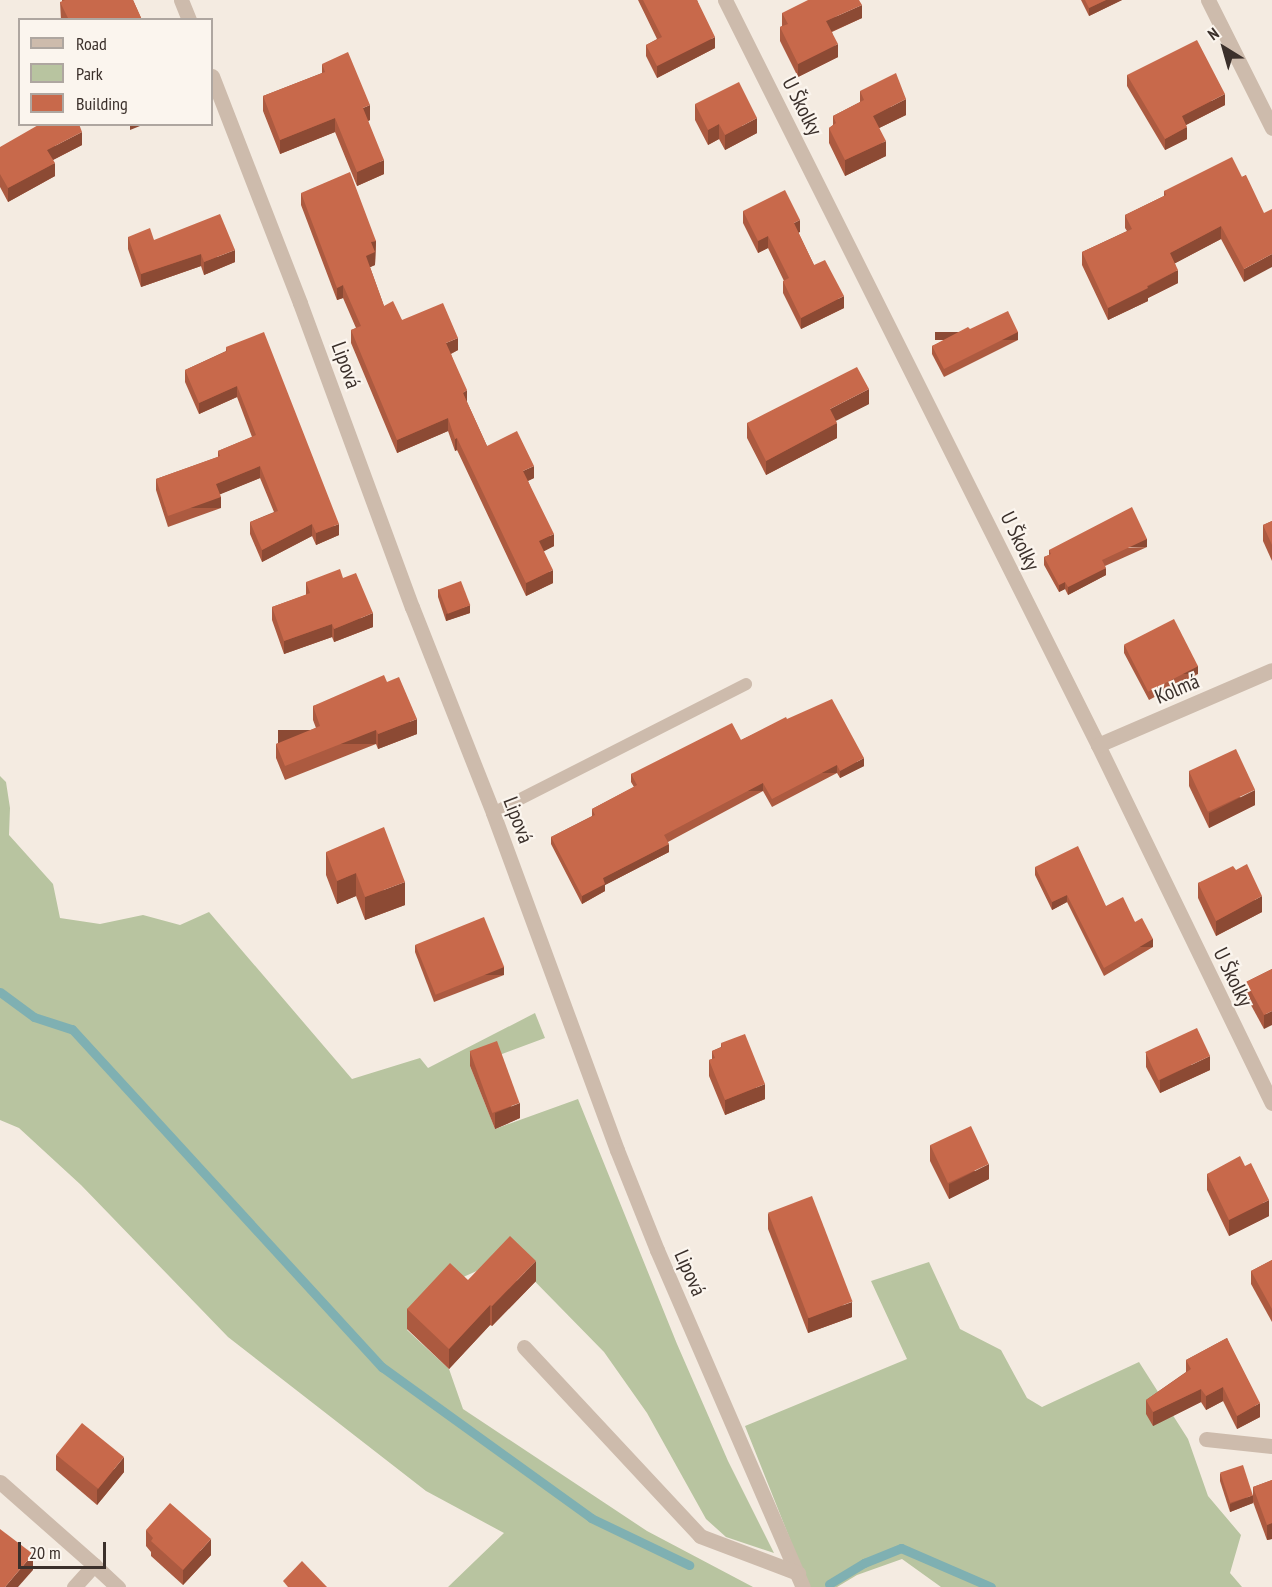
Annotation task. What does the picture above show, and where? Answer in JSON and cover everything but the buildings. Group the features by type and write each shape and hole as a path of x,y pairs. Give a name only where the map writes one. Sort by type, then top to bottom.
{"street":[{"path":"181,0 188,18"},
{"name":"U Školky","path":"725,0 1098,745 1272,1103"},
{"path":"1208,0 1272,128"},
{"name":"Lipová","path":"213,79 300,303 412,607 493,813 657,1250 801,1580"},
{"name":"Kolmá","path":"1098,745 1272,670"},
{"name":"Lipová","path":"524,1347 700,1536 801,1580"},
{"path":"1206,1439 1272,1446"},
{"path":"0,1482 118,1587"},
{"path":"74,1587 94,1565"}],"lane":[{"path":"493,813 746,684"}],"green space":[{"path":"0,776 6,782 10,808 9,835 53,884 60,918 100,924 143,915 180,925 209,912 352,1079 420,1058 428,1068 535,1013 545,1038 470,1066 495,1129 578,1099 677,1344 728,1461 774,1553 726,1537 706,1519 647,1413 604,1352 510,1256 450,1283 407,1330 449,1369 463,1409 647,1531 753,1587 448,1587 504,1533 426,1491 228,1337 81,1185 19,1128 0,1120"},
{"path":"929,1262 960,1329 1001,1350 1027,1398 1042,1407 1139,1362 1188,1439 1208,1496 1241,1535 1230,1573 1242,1587 941,1587 902,1559 857,1575 837,1587 809,1587 745,1426 907,1359 871,1281"}],"waterway":[{"path":"0,992 34,1017 72,1029 382,1367 591,1518 689,1565"},
{"path":"829,1584 864,1563 901,1548 991,1587"}]}
